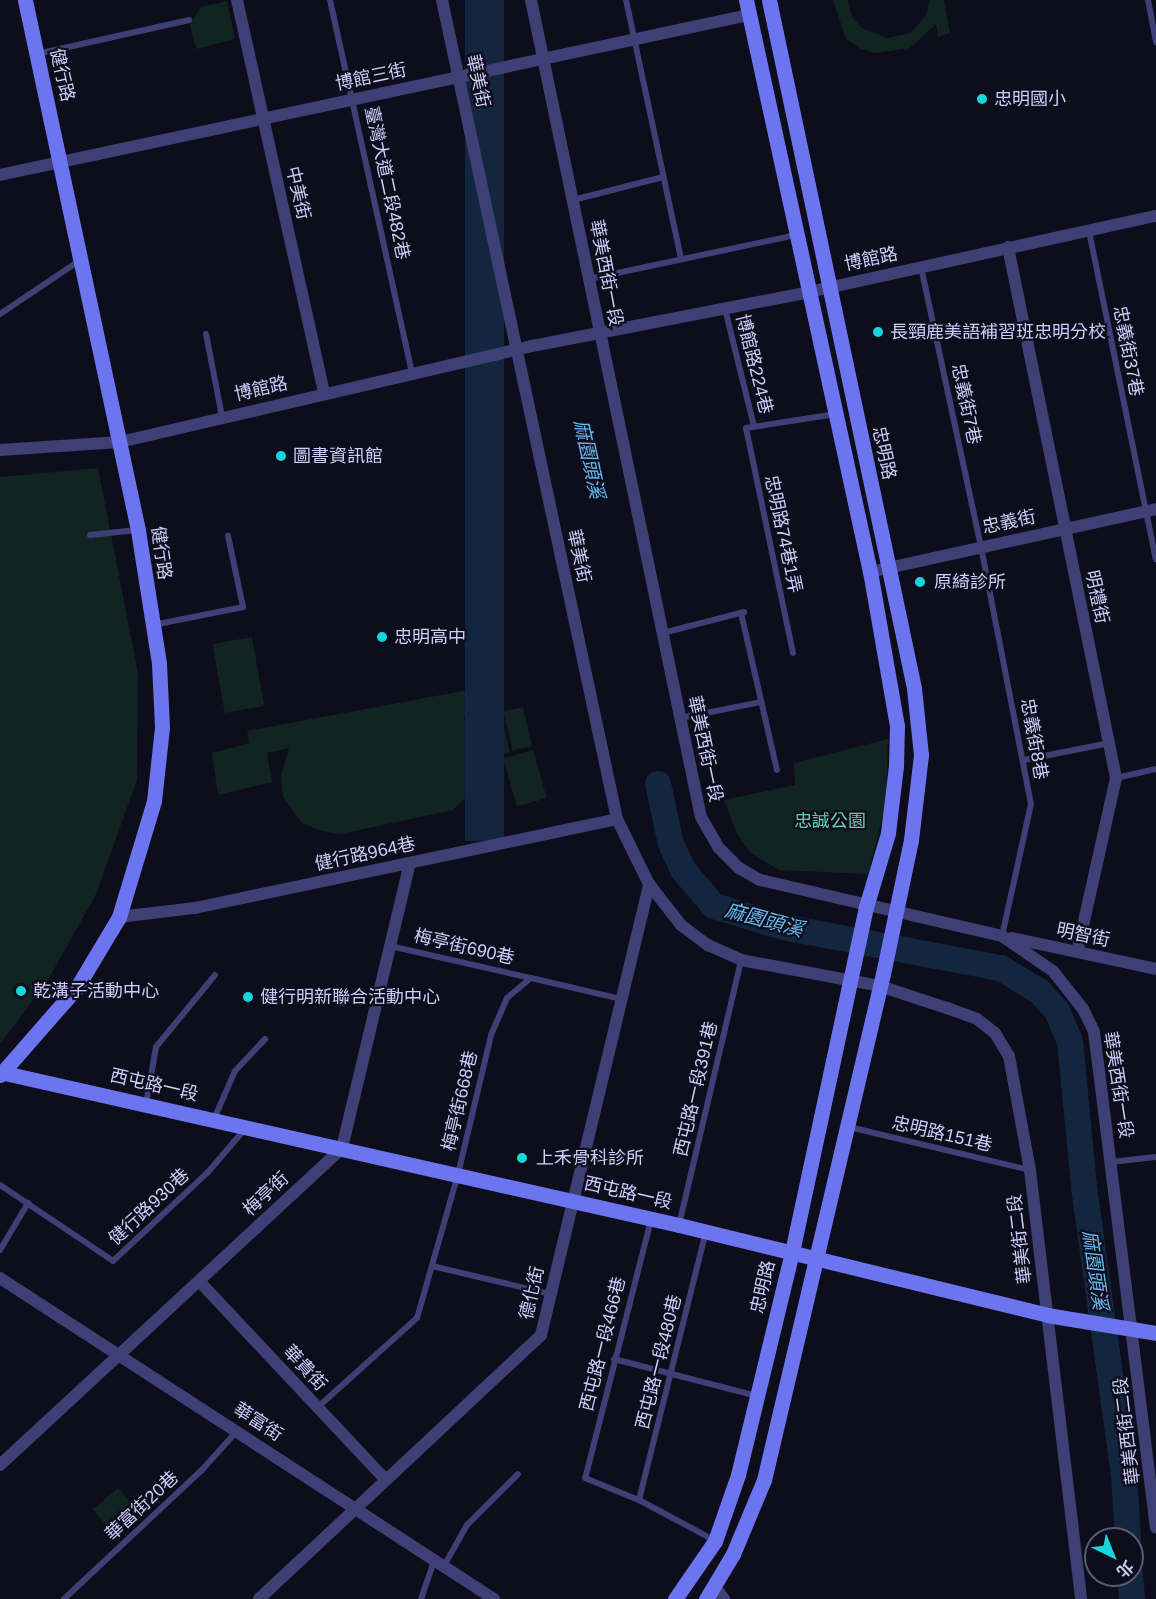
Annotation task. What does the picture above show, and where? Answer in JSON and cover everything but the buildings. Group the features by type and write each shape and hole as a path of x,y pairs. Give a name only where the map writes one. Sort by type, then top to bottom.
{"main road":[{"name":"健行路","path":"1,1072 77,987 119,917 154,801 162,727 153,625 138,530 80,260 62,164 25,0"},
{"name":"忠明路","path":"769,0 915,688 921,754 911,840 881,980"},
{"path":"747,8 870,572 897,726 888,833 866,909"},
{"name":"忠明路","path":"675,1599 715,1540 738,1475 792,1252 866,909"},
{"path":"715,1595 764,1480 881,980"},
{"name":"西屯路一段","path":"1,1072 652,1218 1047,1315 1130,1331 1156,1333"}],"street":[{"name":"中美街","path":"237,0 324,393"},
{"name":"華美街","path":"442,0 462,76 522,348 617,819 649,884 681,925 708,945 741,960 852,977"},
{"name":"華美西街一段","path":"531,0 540,59 589,279 597,334 701,817 718,847 739,868 760,880 866,909 1002,936 1053,970 1083,1009 1094,1032 1130,1331"},
{"name":"博館三街","path":"0,175 62,164 263,118 634,39 747,8"},
{"name":"博館路","path":"0,450 120,442 222,416 522,348 809,292 1156,216"},
{"name":"明禮街","path":"1008,248 1116,778 1077,952"},
{"name":"忠義街","path":"870,572 1151,510"},
{"name":"健行路964巷","path":"119,917 195,908 617,819"},
{"path":"342,1148 410,863"},
{"name":"德化街","path":"259,1599 541,1335 649,884"},
{"name":"明智街","path":"1002,936 1156,969"},
{"name":"華美街二段","path":"852,977 881,980 977,1019 994,1033 1009,1056 1030,1170 1081,1599"},
{"name":"梅亭街","path":"2,1459 120,1354 342,1148"},
{"name":"華富街","path":"0,1278 357,1507 494,1599"},
{"name":"華貴街","path":"199,1281 386,1480"},
{"name":"華美西街二段","path":"1130,1331 1156,1527"}],"lane":[{"name":"臺灣大道二段482巷","path":"330,0 412,373"},
{"path":"626,0 681,259"},
{"path":"1148,0 1156,42"},
{"path":"37,54 189,20"},
{"path":"573,200 663,177"},
{"name":"忠義街37巷","path":"1089,231 1151,510 1156,558"},
{"path":"589,279 797,234"},
{"path":"0,314 80,260"},
{"name":"忠義街7巷","path":"921,267 981,547"},
{"name":"博館路224巷","path":"725,309 754,426"},
{"path":"206,334 222,416"},
{"path":"754,426 836,414"},
{"name":"忠明路74巷1弄","path":"754,426 746,428 793,653"},
{"path":"90,535 138,530"},
{"path":"153,625 243,607 228,536"},
{"name":"忠義街8巷","path":"981,547 1031,804 1002,936"},
{"path":"663,633 743,612 777,770"},
{"path":"681,718 761,702"},
{"path":"1024,760 1108,742"},
{"path":"1116,778 1156,769"},
{"name":"梅亭街690巷","path":"390,946 621,999"},
{"name":"西屯路一段391巷","path":"680,1225 741,960"},
{"path":"146,1104 156,1047 215,975"},
{"name":"梅亭街668巷","path":"318,1407 417,1318 458,1174 491,1035 507,998 531,978"},
{"path":"214,1119 235,1071 266,1039"},
{"name":"健行路930巷","path":"0,1185 113,1261 208,1172 248,1126"},
{"name":"忠明路151巷","path":"848,1127 1030,1170"},
{"path":"1111,1162 1156,1157"},
{"path":"0,1250 28,1203"},
{"name":"西屯路一段466巷","path":"639,1500 585,1478 652,1218"},
{"name":"西屯路一段480巷","path":"639,1500 706,1232"},
{"path":"432,1266 550,1294"},
{"path":"614,1359 671,1376 758,1396"},
{"name":"華富街20巷","path":"64,1599 201,1472 237,1430"},
{"path":"421,1599 439,1563 467,1525 518,1474"},
{"path":"639,1500 715,1540"}],"green space":[{"path":"833,0 848,0 852,17 862,28 887,38 911,33 926,15 930,0 944,0 950,33 938,37 936,24 910,48 875,53 861,49 846,39"},
{"path":"227,1 235,39 196,49 190,25 201,7"},
{"path":"98,468 138,673 137,780 96,894 48,980 0,1044 0,477"},
{"path":"252,637 264,706 225,713 213,644"},
{"path":"495,685 500,709 463,717 479,739 484,766 478,786 453,810 340,834 322,831 302,823 283,797 281,776 289,748 267,753 272,782 218,795 212,753 249,743 247,731"},
{"path":"523,707 532,746 513,750 504,711"},
{"path":"501,716 510,752 492,756 483,721"},
{"name":"忠誠公園","path":"888,739 886,804 868,874 779,870 750,852 737,834 724,800 795,785 794,763"},
{"path":"533,750 547,798 517,807 503,759"},
{"path":"118,1488 134,1507 109,1528 93,1509"}],"water":[{"path":"465,0 504,0 504,841 465,841"}],"waterway":[{"name":"麻園頭溪","path":"658,784 671,844 683,870 714,906 783,927 1001,968 1040,992 1057,1011 1070,1041 1084,1187 1124,1475 1127,1527"},
{"name":"麻園頭溪","path":"1131,1587 1132,1599"}],"place":[{"name":"忠明國小","path":"982,99"},
{"name":"長頸鹿美語補習班忠明分校","path":"878,332"},
{"name":"圖書資訊館","path":"281,456"},
{"name":"原綺診所","path":"920,582"},
{"name":"忠明高中","path":"382,637"},
{"name":"乾溝子活動中心","path":"21,991"},
{"name":"健行明新聯合活動中心","path":"248,997"},
{"name":"上禾骨科診所","path":"522,1158"}]}
